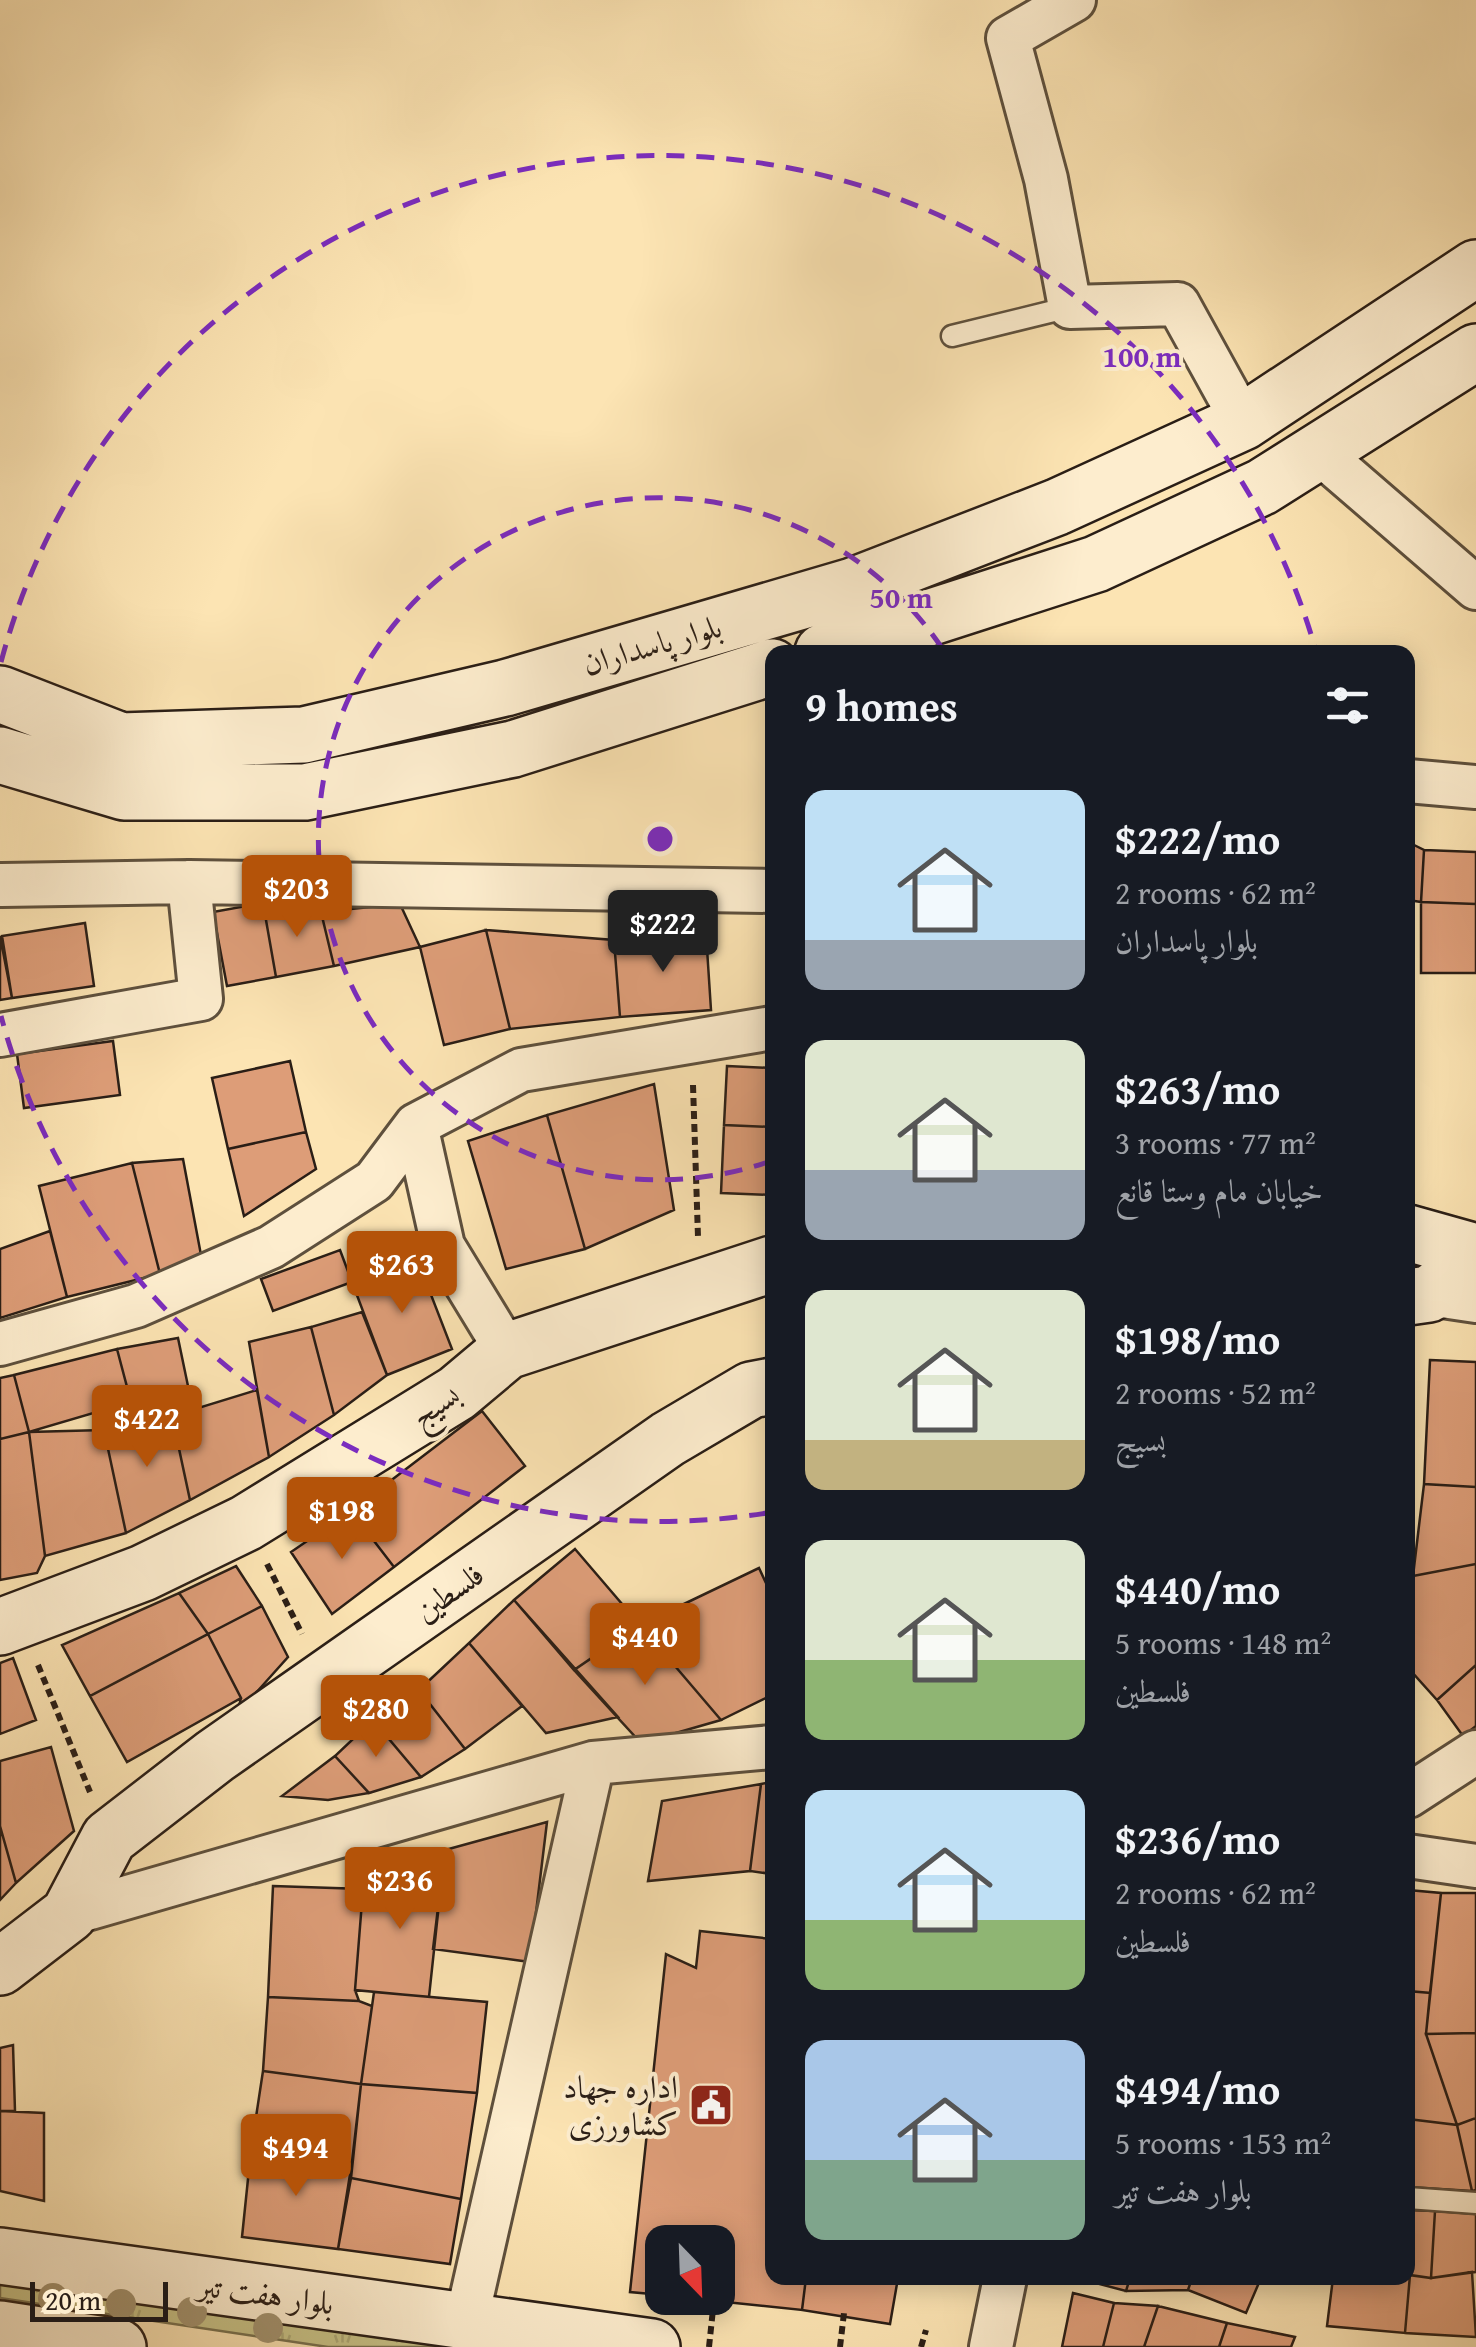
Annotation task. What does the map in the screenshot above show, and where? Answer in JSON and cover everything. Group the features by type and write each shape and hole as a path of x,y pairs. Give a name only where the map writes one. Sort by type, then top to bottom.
{"main road":[{"name":"بلوار پاسداران","path":"0,694 121,741 304,734 505,688 853,586 1057,507 1253,415 1476,268"},
{"path":"850,645 1096,564 1310,460 1476,352"},
{"path":"1253,415 1282,414 1296,426 1310,460"},
{"path":"847,645 845,617 853,586"},
{"path":"703,630 724,654 717,684"},
{"name":"بلوار پاسداران","path":"0,755 124,792 305,792 513,749 765,669"},
{"path":"1415,1235 1476,1252"},
{"path":"1438,1297 1476,1261"},
{"name":"بسیج","path":"10,1625 143,1573 246,1523 457,1393 507,1351 765,1266"},
{"name":"فلسطین","path":"0,1967 69,1914 109,1838 325,1679 668,1440 751,1390 765,1387"},
{"name":"بلوار هفت تیر","path":"0,2256 652,2347"},
{"path":"0,2329 118,2347"}],"street":[{"path":"1074,0 1008,38 1046,179 1070,308 1178,304 1253,415"},
{"path":"1310,460 1476,588"},
{"path":"1415,782 1476,787"},
{"path":"0,1035 201,1000 189,882"},
{"path":"1,883 765,890"},
{"path":"0,1344 136,1306 271,1247 374,1181 416,1126 521,1070 765,1029"},
{"path":"416,1126 443,1246 507,1351"},
{"name":"فلسطین","path":"69,1914 592,1763 765,1747"},
{"path":"1415,1791 1476,1752"},
{"path":"466,2322 592,1763"},
{"path":"1415,1857 1476,1866"},
{"path":"991,2347 1004,2285"}],"lane":[{"path":"952,336 1070,308"},
{"path":"1415,2199 1476,2203"}],"path":[{"path":"691,1042 700,1288"},
{"path":"246,1523 325,1679"},
{"path":"10,1625 109,1838"},
{"path":"840,2347 844,2314"},
{"path":"709,2347 712,2315"},
{"path":"921,2347 926,2330"}],"green space":[{"path":"0,2279 451,2347 328,2347 0,2298"}],"building":[{"path":"1415,846 1424,850 1421,902 1415,901"},
{"path":"1424,850 1476,852 1476,904 1421,902"},
{"path":"1421,902 1476,904 1476,973 1421,973"},
{"path":"263,903 321,912 334,966 276,977"},
{"path":"263,903 276,977 227,986 213,912"},
{"path":"400,904 420,947 334,966 321,912"},
{"path":"85,923 94,986 12,998 2,936"},
{"path":"486,930 510,1029 444,1045 420,947"},
{"path":"486,930 614,940 620,1017 510,1029"},
{"path":"706,933 711,1010 620,1017 614,940"},
{"path":"0,936 12,998 0,1000"},
{"path":"113,1041 120,1095 24,1108 17,1054"},
{"path":"290,1061 306,1132 228,1149 212,1078"},
{"path":"727,1066 765,1068 765,1127 724,1125"},
{"path":"654,1084 674,1210 585,1249 547,1115"},
{"path":"547,1115 585,1249 506,1269 468,1141"},
{"path":"724,1125 765,1127 765,1195 721,1193"},
{"path":"306,1132 316,1169 244,1216 228,1149"},
{"path":"183,1159 201,1255 160,1274 132,1163"},
{"path":"132,1163 160,1274 67,1297 39,1186"},
{"path":"50,1231 67,1297 0,1318 0,1249"},
{"path":"340,1250 352,1282 273,1311 261,1279"},
{"path":"416,1256 452,1349 387,1375 352,1282"},
{"path":"362,1312 387,1375 334,1415 311,1327"},
{"path":"311,1327 334,1415 269,1457 249,1342"},
{"path":"178,1338 188,1386 131,1402 117,1349"},
{"path":"117,1349 131,1402 29,1432 14,1375"},
{"path":"1430,1360 1476,1362 1476,1487 1424,1484"},
{"path":"14,1375 29,1432 0,1439 0,1378"},
{"path":"257,1390 269,1457 190,1500 172,1416"},
{"path":"482,1411 525,1466 394,1567 351,1511"},
{"path":"172,1416 190,1500 126,1533 104,1430"},
{"path":"104,1430 126,1533 45,1556 29,1432"},
{"path":"29,1432 45,1556 37,1573 0,1580 0,1439"},
{"path":"1424,1484 1476,1487 1476,1564 1415,1576"},
{"path":"351,1511 394,1567 332,1614 291,1552"},
{"path":"575,1549 640,1625 574,1670 514,1600"},
{"path":"1476,1564 1476,1665 1437,1700 1415,1675 1415,1576"},
{"path":"236,1566 262,1606 208,1634 179,1593"},
{"path":"759,1568 765,1581 765,1698 721,1720 640,1625"},
{"path":"179,1593 208,1634 90,1696 62,1645"},
{"path":"514,1600 618,1717 546,1733 469,1643"},
{"path":"262,1606 288,1657 237,1714 241,1698 208,1634"},
{"path":"640,1625 721,1720 641,1743 574,1670"},
{"path":"208,1634 241,1698 127,1762 90,1696"},
{"path":"469,1643 522,1706 465,1749 419,1690"},
{"path":"13,1658 36,1720 0,1734 0,1663"},
{"path":"1476,1665 1476,1726 1463,1736 1437,1700"},
{"path":"419,1690 465,1749 421,1777 373,1720"},
{"path":"373,1720 421,1777 369,1793 335,1756"},
{"path":"51,1747 74,1831 16,1883 0,1826 0,1761"},
{"path":"335,1756 369,1793 328,1800 282,1796"},
{"path":"765,1783 765,1873 750,1871 761,1784"},
{"path":"761,1784 750,1871 648,1881 662,1801"},
{"path":"547,1822 530,1962 433,1949 445,1850"},
{"path":"0,1826 16,1883 0,1900"},
{"path":"444,1857 429,1997 355,1990 363,1889"},
{"path":"273,1886 363,1889 355,1990 359,2001 268,1997"},
{"path":"1415,1891 1441,1893 1430,1993 1415,1992"},
{"path":"1441,1893 1476,1893 1476,2033 1426,2034"},
{"name":"اداره جهاد کشاورزی","path":"700,1931 765,1938 765,2285 805,2285 802,2310 735,2303 735,2225 645,2225 645,2293 630,2292 666,1954 696,1968"},
{"path":"374,1992 487,2002 477,2093 361,2084"},
{"path":"1415,1992 1430,1993 1426,2034 1457,2125 1415,2120"},
{"path":"268,1997 359,2001 372,2006 361,2084 263,2071"},
{"path":"1476,2033 1476,2118 1457,2125 1426,2034"},
{"path":"13,2045 15,2111 0,2111 0,2048"},
{"path":"263,2071 361,2084 352,2162 251,2150"},
{"path":"361,2084 477,2093 461,2199 351,2178"},
{"path":"0,2111 44,2113 44,2201 0,2191"},
{"path":"1476,2118 1476,2190 1472,2191 1457,2125"},
{"path":"1415,2120 1457,2125 1472,2191 1415,2187"},
{"path":"251,2150 352,2162 338,2249 242,2237"},
{"path":"351,2178 461,2199 450,2264 338,2249"},
{"path":"1415,2210 1435,2211 1431,2278 1415,2276"},
{"path":"1435,2211 1476,2214 1476,2272 1431,2278"},
{"path":"1472,2272 1476,2337 1405,2333 1409,2285 1415,2285 1415,2276 1431,2278"},
{"path":"805,2285 897,2285 890,2324 802,2310"},
{"path":"1103,2285 1128,2285 1126,2291"},
{"path":"1128,2285 1190,2285 1188,2290 1126,2291"},
{"path":"1190,2285 1258,2285 1246,2313 1188,2290"},
{"path":"1332,2285 1409,2285 1405,2333 1327,2326"},
{"path":"1073,2293 1114,2303 1103,2347 1062,2347"},
{"path":"1114,2303 1158,2306 1144,2347 1103,2347"},
{"path":"1158,2306 1227,2323 1219,2347 1144,2347"},
{"path":"1227,2323 1295,2337 1291,2347 1219,2347"}],"place":[{"name":"اداره جهاد کشاورزی","path":"711,2105"}]}
